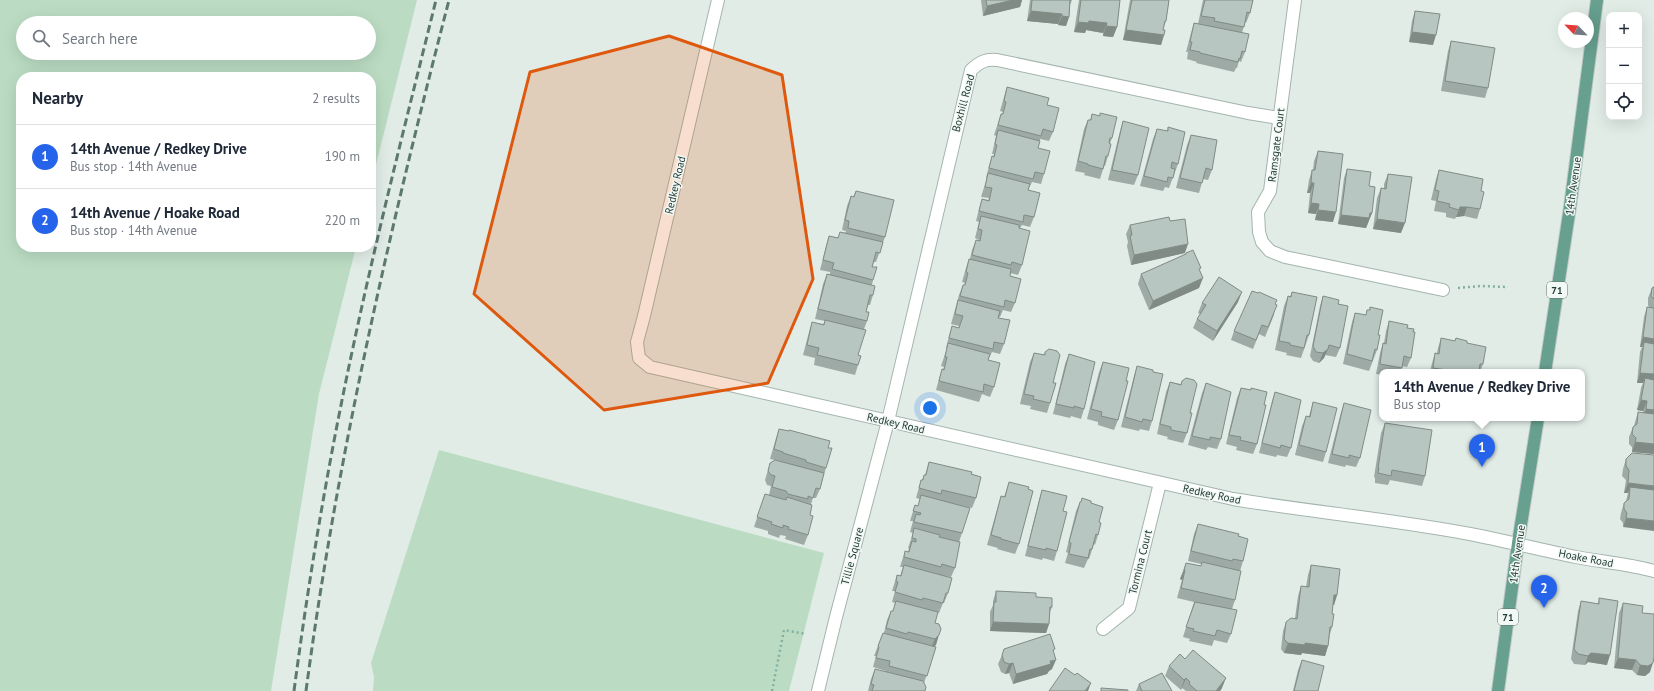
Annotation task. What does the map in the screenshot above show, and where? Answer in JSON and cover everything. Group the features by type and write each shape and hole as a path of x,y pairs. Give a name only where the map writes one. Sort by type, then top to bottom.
{"main road":[{"name":"14th Avenue","path":"1545,369 1570,207 1597,0"},
{"name":"14th Avenue","path":"1498,691 1518,543 1538,421"}],"street":[{"name":"Redkey Road","path":"718,0 637,342 639,358 650,368 1240,500 1299,510 1380,520 1518,543"},
{"name":"Ramsgate Court","path":"1295,0 1270,191 1258,212 1259,232 1262,242 1270,251 1285,257 1443,290"},
{"name":"Boxhill Road","path":"888,421 966,85 971,70 980,62 988,59 997,60 1248,113 1279,118"},
{"name":"Tillie Square","path":"818,691 888,421"},
{"name":"Tormina Court","path":"1103,629 1129,608 1160,483"},
{"name":"Hoake Road","path":"1518,543 1576,557 1654,571"}],"path":[{"path":"1443,290 1480,286 1508,287"},
{"path":"772,691 784,630 806,634"}],"highlighted area":[{"path":"669,36 782,75 813,279 768,383 604,410 474,294 530,72"}],"green space":[{"path":"0,0 417,0 376,165 376,72 16,72 16,252 355,252 319,394 271,691 0,691"},
{"path":"439,450 824,553 789,691 373,691 374,677 371,663"}],"building":[{"path":"986,0 1013,0 987,6"},
{"path":"1032,0 1070,0 1069,17 1062,16 1062,14 1031,11"},
{"path":"1081,0 1120,0 1117,27 1106,26 1107,23 1089,21 1088,23 1078,22"},
{"path":"1132,0 1169,0 1163,30 1165,30 1164,35 1126,30"},
{"path":"1205,0 1253,0 1250,13 1247,12 1244,27 1214,21 1215,18 1201,16"},
{"path":"1415,11 1440,14 1436,35 1412,32"},
{"path":"1194,23 1249,34 1245,52 1242,51 1238,62 1190,50"},
{"path":"1451,41 1495,48 1488,88 1445,81"},
{"path":"1007,87 1049,98 1047,105 1059,108 1053,132 1043,129 1041,136 998,125 1006,102 1004,101"},
{"path":"1100,113 1117,117 1112,138 1110,138 1109,143 1111,144 1108,156 1106,156 1103,169 1078,161 1088,120 1091,120 1092,114 1100,116"},
{"path":"1123,121 1149,128 1138,175 1112,170"},
{"path":"1168,127 1185,132 1178,164 1172,162 1171,168 1175,169 1173,178 1168,177 1167,182 1144,176 1157,129 1168,131"},
{"path":"998,130 1040,141 1038,148 1050,151 1044,174 1035,172 1033,179 989,168 997,145 995,144"},
{"path":"1191,135 1217,140 1212,170 1206,168 1202,183 1180,178"},
{"path":"1318,151 1343,154 1336,212 1318,210 1319,204 1311,203 1314,183 1311,183 1312,170 1315,170"},
{"path":"1347,169 1371,172 1369,186 1375,187 1372,213 1370,213 1369,218 1341,215"},
{"path":"1439,170 1483,179 1481,191 1484,192 1480,209 1460,207 1459,210 1449,207 1450,204 1437,201 1439,191 1435,190"},
{"path":"988,173 1030,184 1028,190 1040,193 1034,217 1024,215 1023,222 979,211 982,199 989,201 992,188 985,187"},
{"path":"1388,174 1412,177 1405,223 1377,219 1381,188 1386,189"},
{"path":"856,191 894,200 885,237 848,228 849,221 845,220 851,196 854,197"},
{"path":"981,216 1019,225 1019,228 1030,231 1022,265 1012,262 1011,265 972,255 976,240 980,241 982,230 978,229"},
{"path":"1169,217 1170,221 1185,219 1188,244 1134,255 1130,236 1132,235 1130,225"},
{"path":"840,232 883,242 880,253 876,252 872,267 877,267 873,280 832,269 834,263 823,260 829,236 838,238"},
{"path":"1193,250 1201,268 1199,269 1203,278 1153,301 1141,274"},
{"path":"969,259 1011,269 1010,276 1021,279 1015,303 1005,300 1004,307 960,296 968,273 966,272"},
{"path":"827,274 875,286 873,295 870,295 866,312 869,312 867,321 818,309"},
{"path":"1219,277 1242,292 1217,331 1197,319 1206,305 1202,303"},
{"path":"1654,287 1654,299 1651,296 1652,288"},
{"path":"1252,291 1259,292 1277,300 1275,304 1277,305 1268,327 1262,325 1256,340 1234,331"},
{"path":"1292,292 1317,297 1309,335 1307,335 1304,348 1279,341 1288,296 1291,297"},
{"path":"1323,296 1339,300 1338,304 1348,306 1340,348 1329,345 1328,349 1323,353 1316,352 1313,346"},
{"path":"958,300 1000,311 998,318 1010,320 1004,344 994,342 993,349 949,338 952,326 959,328 963,316 955,314"},
{"path":"1370,307 1383,310 1378,335 1380,335 1377,350 1375,349 1372,361 1347,354 1355,313 1366,315 1367,310 1370,310"},
{"path":"1647,307 1654,308 1654,339 1643,337"},
{"path":"825,320 866,330 858,355 861,356 858,365 817,355 819,348 807,345 812,322 824,325"},
{"path":"1389,321 1408,325 1407,328 1414,329 1413,332 1415,332 1411,358 1404,356 1402,368 1380,364 1383,343 1386,344"},
{"path":"1441,338 1455,341 1456,338 1467,341 1467,343 1486,347 1483,364 1480,364 1479,369 1433,368 1435,353 1439,354"},
{"path":"1644,342 1654,344 1654,374 1640,373"},
{"path":"948,343 990,354 988,360 1000,363 994,387 984,384 983,392 939,381 942,369 944,370"},
{"path":"1049,349 1057,351 1060,355 1053,383 1056,383 1050,403 1033,399 1034,396 1024,394 1034,353 1045,355 1045,352"},
{"path":"1069,354 1095,362 1084,409 1056,404"},
{"path":"1103,362 1129,368 1126,381 1128,381 1118,420 1101,416 1102,412 1091,409"},
{"path":"1137,366 1163,374 1152,421 1143,419 1142,422 1125,417"},
{"path":"1186,378 1194,380 1197,384 1187,433 1171,430 1171,427 1160,424 1170,382 1181,385 1182,381"},
{"path":"1645,378 1654,380 1654,410 1646,409 1647,401 1641,400"},
{"path":"1206,383 1231,392 1221,439 1210,437 1210,440 1192,436"},
{"path":"1241,388 1251,390 1251,388 1267,392 1264,405 1266,405 1257,444 1240,440 1241,437 1229,435"},
{"path":"1275,392 1301,400 1291,448 1281,445 1280,448 1262,443"},
{"path":"1313,402 1337,408 1326,452 1299,445 1306,416 1310,417"},
{"path":"1344,403 1371,410 1360,458 1349,455 1349,458 1332,454"},
{"path":"1638,412 1654,414 1654,444 1635,442 1636,438 1632,434 1633,427 1637,424"},
{"path":"1385,423 1432,430 1425,476 1392,470 1391,476 1378,473"},
{"path":"779,429 789,430 830,441 828,448 832,448 826,468 806,462 806,460 774,449"},
{"path":"1632,453 1654,455 1654,486 1628,483 1629,470 1626,466 1626,459"},
{"path":"775,460 824,473 820,489 816,488 813,498 808,496 808,499 788,494 786,491 772,487 775,476 771,475 768,471 770,463"},
{"path":"929,462 972,472 971,474 981,477 976,498 942,490 941,494 919,488 921,480 923,480 924,475 926,475"},
{"path":"1009,482 1029,487 1028,489 1033,491 1019,544 991,535 1001,496 1005,497"},
{"path":"1630,487 1654,490 1654,521 1626,518 1627,513 1624,509 1624,503 1629,499"},
{"path":"1042,490 1067,496 1063,511 1067,512 1057,551 1028,546"},
{"path":"765,494 786,500 787,497 812,505 810,515 813,516 808,535 788,529 789,527 783,525 783,528 771,524 772,522 757,517"},
{"path":"921,495 970,508 962,533 914,522 916,514 920,515 921,513 913,511 915,505 918,506"},
{"path":"1082,498 1103,507 1099,522 1101,523 1098,535 1096,534 1088,558 1069,554 1071,543 1069,542"},
{"path":"1198,524 1239,534 1238,536 1248,539 1243,561 1233,559 1232,561 1191,551"},
{"path":"914,528 940,535 939,537 960,542 955,568 942,564 941,567 904,557 905,551 909,552 912,541 916,542 916,539 912,538"},
{"path":"1202,562 1241,571 1235,600 1181,588 1186,563 1201,566"},
{"path":"904,565 952,578 948,593 946,593 943,603 923,598 922,600 895,592 898,582 896,581 897,575 901,576"},
{"path":"1311,565 1340,569 1337,595 1334,595 1332,614 1334,614 1332,627 1330,627 1328,646 1305,643 1305,645 1288,643 1284,639 1286,622 1291,618 1297,619 1301,586 1309,587"},
{"path":"996,591 1036,593 1036,597 1052,598 1049,624 993,622"},
{"path":"1599,598 1618,601 1610,655 1591,653 1588,656 1578,654 1574,649 1581,601 1599,604"},
{"path":"896,601 938,612 935,623 939,624 941,629 939,635 935,639 908,632 907,634 886,628 891,611 893,611"},
{"path":"1195,602 1237,610 1231,634 1217,630 1215,636 1193,631 1194,629 1186,627"},
{"path":"1623,603 1643,606 1642,613 1654,614 1654,657 1653,663 1648,666 1640,665 1636,660 1618,658"},
{"path":"883,633 936,647 927,676 889,666 890,661 876,658 878,646"},
{"path":"1050,634 1055,649 1053,650 1056,660 1050,661 1051,664 1016,674 1013,663 1009,664 1004,662 1002,655 1004,649"},
{"path":"1193,650 1226,678 1216,691 1197,691 1189,684 1190,682 1186,678 1184,680 1169,666 1180,654 1185,659"},
{"path":"1302,660 1324,666 1318,691 1294,691"},
{"path":"1065,668 1075,675 1077,673 1091,683 1085,691 1049,691"},
{"path":"875,669 923,681 926,687 925,691 872,691 874,685 871,684"},
{"path":"1162,673 1172,691 1142,691 1139,684"},
{"path":"1101,688 1128,690 1128,691 1101,691"}],"railway":[{"path":"376,246 436,0"},
{"path":"306,691 333,516 367,343 406,171 449,0"},
{"path":"294,691 306,606 335,436 375,252"}],"place":[{"name":"14th Avenue / Redkey Drive","path":"1482,467"},
{"name":"14th Avenue / Hoake Road","path":"1544,608"}]}
